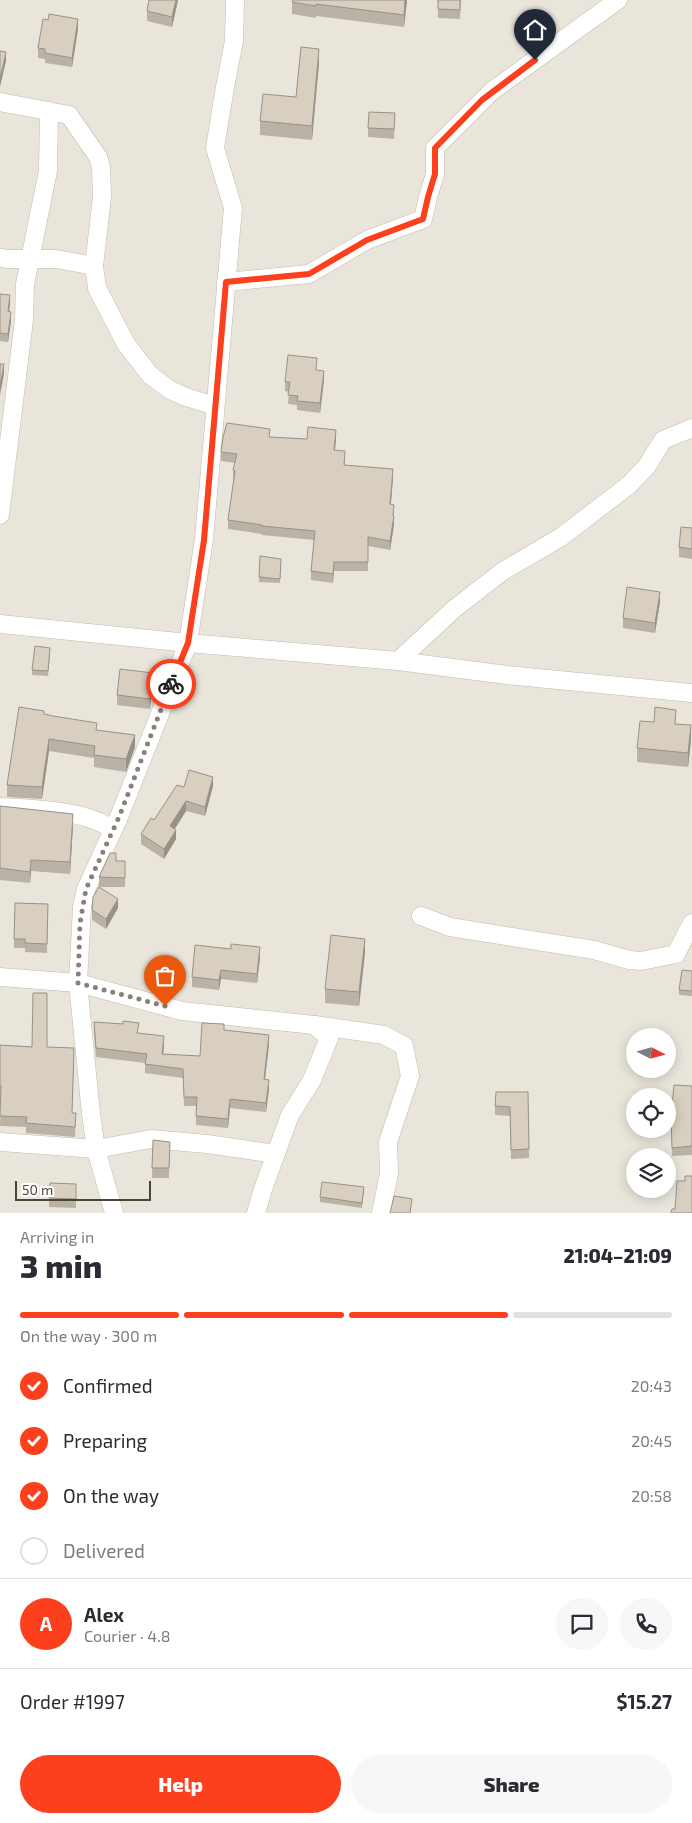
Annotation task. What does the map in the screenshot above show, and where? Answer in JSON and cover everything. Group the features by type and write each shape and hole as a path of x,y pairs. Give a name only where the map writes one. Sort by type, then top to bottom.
{"street":[{"path":"114,1213 96,1149 90,1114 78,983 82,907 86,889 113,830 188,643 204,540 233,208 215,148 224,87 234,41 235,0"},
{"path":"226,282 309,274 367,240 423,219 435,174 435,148 487,95 618,0"},
{"path":"0,102 70,116 98,157 101,167 102,197 94,266 97,288 126,344 150,375 170,390 215,406"},
{"path":"0,516 24,320 25,284 48,171 49,111"},
{"path":"0,258 56,259 94,266"},
{"path":"398,661 454,609 503,571 561,537 629,485 647,466 663,440 692,428"},
{"path":"0,624 188,643 398,661 507,675 692,693"},
{"path":"0,807 78,816 106,824 113,830"},
{"path":"421,916 450,927 594,950 641,961 676,954 692,924"},
{"path":"0,977 78,983 182,1011 314,1025 384,1036 404,1046 410,1076 388,1142 389,1173 381,1213"},
{"path":"256,1213 290,1116 312,1080 329,1038 314,1025"},
{"path":"0,1142 96,1149 151,1139 207,1144 276,1154"}],"shaded area":[{"path":"0,0 692,0 692,1213 0,1213"}],"building":[{"path":"149,0 176,0 172,17 147,11"},
{"path":"293,0 405,0 404,15 316,4 316,6 292,2"},
{"path":"438,0 460,0 460,10 438,9"},
{"path":"49,14 78,19 72,58 45,53 45,49 38,48 43,19 48,20"},
{"path":"301,47 319,49 312,126 260,121 263,94 296,97"},
{"path":"0,51 6,52 0,79"},
{"path":"369,112 395,113 394,129 368,128"},
{"path":"0,294 10,295 8,311 11,312 8,334 0,333"},
{"path":"288,355 317,358 316,370 324,371 320,403 297,401 298,396 288,395 290,382 285,382"},
{"path":"0,364 4,364 0,386"},
{"path":"227,423 270,429 269,437 307,439 308,427 336,430 334,450 345,451 344,465 393,469 390,504 394,505 394,516 390,541 368,537 368,562 334,562 333,574 311,571 315,531 262,526 228,520 235,471 233,470 237,454 221,452"},
{"path":"681,527 692,528 692,549 679,547"},
{"path":"260,556 281,559 280,579 259,577"},
{"path":"627,587 660,592 655,623 623,618"},
{"path":"35,646 50,648 48,671 32,670"},
{"path":"120,669 153,673 150,699 117,695"},
{"path":"19,707 44,711 44,714 53,716 97,723 96,730 135,735 126,759 94,755 95,746 49,739 42,787 7,785"},
{"path":"655,707 676,710 675,724 691,725 688,753 637,748 640,721 654,722"},
{"path":"189,770 213,777 205,807 186,801 170,826 176,830 164,849 141,834 151,818 154,820 177,785 184,787"},
{"path":"0,806 73,814 70,862 31,860 30,872 0,868"},
{"path":"110,853 116,853 116,861 125,861 125,878 99,877"},
{"path":"99,887 118,899 106,919 92,910 93,897"},
{"path":"15,903 48,904 47,944 25,943 25,939 14,939"},
{"path":"331,935 365,939 359,992 325,989"},
{"path":"231,944 260,947 257,974 221,970 219,980 192,977 195,945 231,949"},
{"path":"682,970 692,971 692,991 679,990"},
{"path":"33,993 47,993 47,1047 74,1048 72,1113 76,1113 75,1127 26,1123 27,1117 0,1116 0,1045 32,1047"},
{"path":"123,1021 139,1023 137,1033 164,1036 162,1054 200,1056 202,1023 224,1024 224,1030 269,1035 264,1079 269,1080 266,1103 230,1099 228,1119 196,1116 197,1097 184,1097 183,1069 145,1064 147,1054 96,1048 94,1022 123,1024"},
{"path":"674,1085 692,1086 692,1146 672,1148 672,1138 676,1138 676,1088 674,1088"},
{"path":"496,1092 528,1092 529,1149 511,1150 510,1107 495,1106"},
{"path":"153,1140 170,1142 169,1168 152,1168"},
{"path":"685,1176 692,1176 692,1213 671,1213 672,1209 675,1209 677,1181 685,1181"},
{"path":"322,1182 364,1187 362,1203 320,1197"},
{"path":"50,1183 76,1184 76,1199 49,1198"},
{"path":"394,1196 412,1199 410,1213 390,1213"}],"way so far":[{"path":"165,1006 78,983 80,923 86,889 119,817 171,684"}],"route":[{"path":"171,684 188,643 204,540 226,282 309,274 367,240 423,219 435,174 435,148 492,91 535,60"}]}
